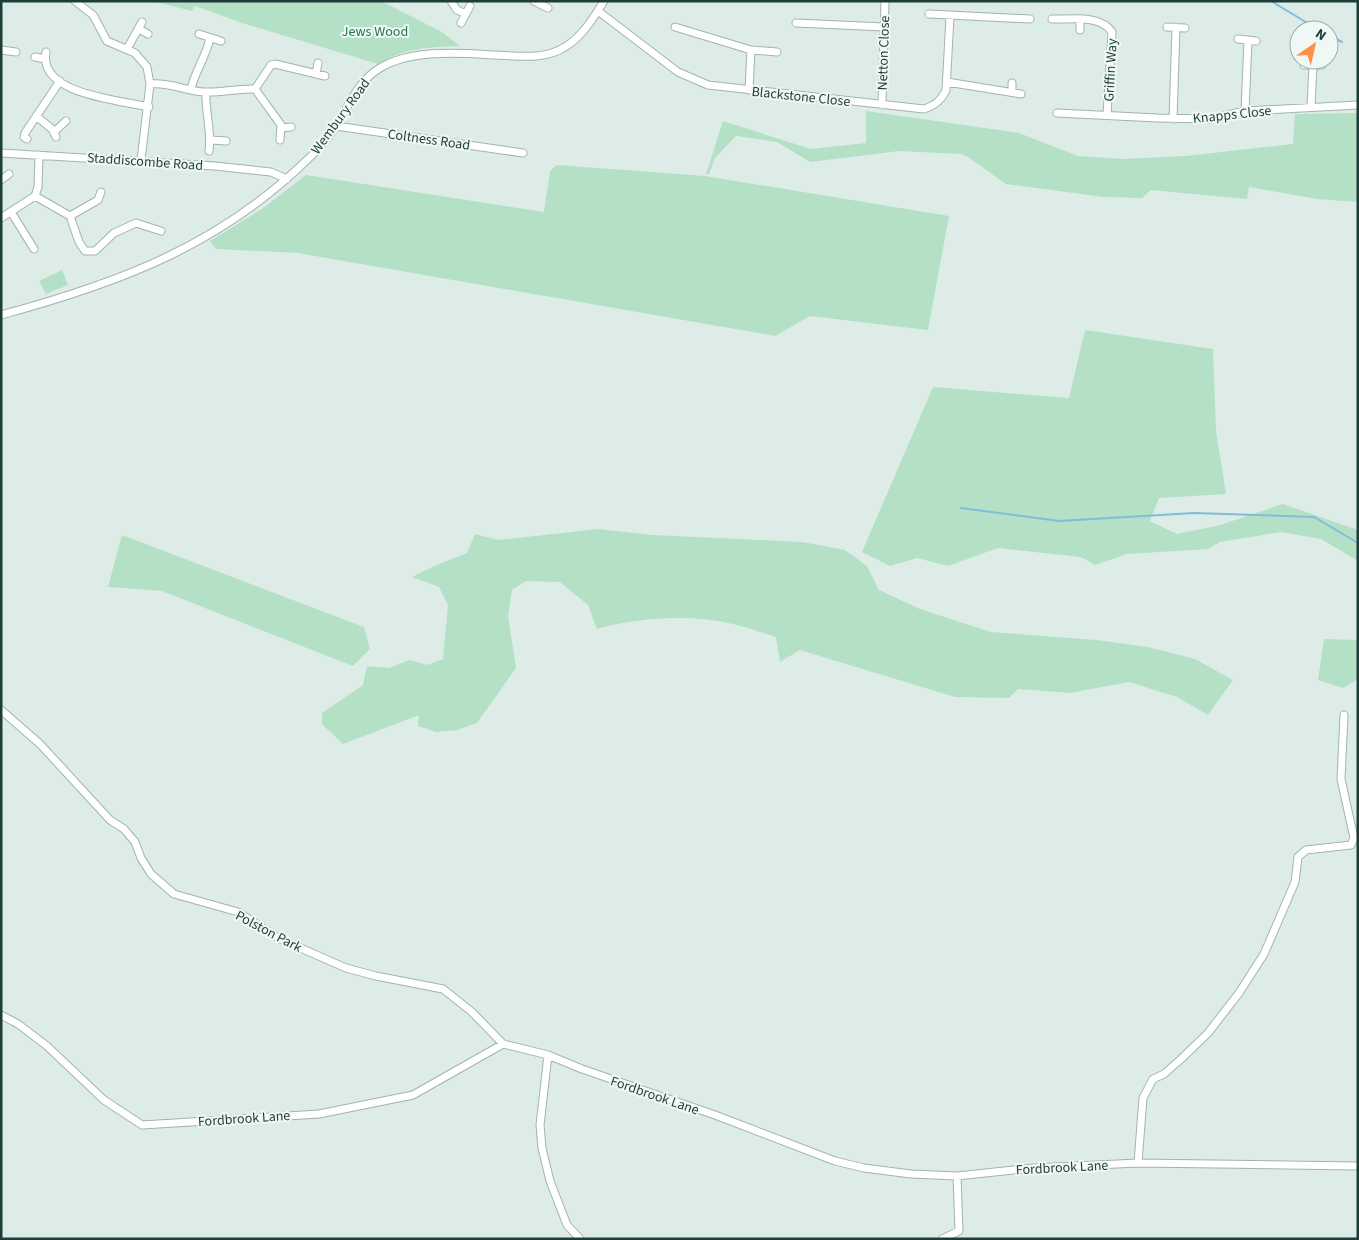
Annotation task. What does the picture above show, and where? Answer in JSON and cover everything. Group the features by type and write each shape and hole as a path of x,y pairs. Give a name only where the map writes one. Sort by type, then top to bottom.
{"street":[{"path":"75,1 93,15 106,41 135,53 147,67 150,84 149,107 141,160"},
{"path":"451,1 457,10 466,14"},
{"name":"Wembury Road","path":"1,315 81,293 130,275 211,234 267,196 312,156 336,126 362,83 371,74 389,63 437,55 550,55 574,41 604,1"},
{"name":"Netton Close","path":"882,105 885,1"},
{"path":"538,2 548,8"},
{"path":"461,23 470,6"},
{"path":"1007,9 1008,18"},
{"name":"Blackstone Close","path":"598,11 660,59 694,81 708,85 749,90 924,109 934,106 942,99 947,82 950,17"},
{"path":"929,14 950,17 1030,19"},
{"path":"809,15 809,24"},
{"name":"Griffin Way","path":"1052,19 1100,21 1107,25 1112,32 1107,115"},
{"path":"1080,20 1080,30"},
{"path":"796,23 884,27"},
{"path":"127,49 140,25 148,34"},
{"path":"675,27 751,50 777,52"},
{"path":"1167,27 1185,28"},
{"path":"1173,119 1176,27"},
{"path":"199,34 221,40"},
{"path":"703,45 705,36"},
{"path":"191,90 195,72 207,52 210,38"},
{"path":"1238,39 1256,41"},
{"path":"1245,111 1248,40"},
{"path":"1,50 16,52"},
{"path":"749,90 751,50"},
{"path":"35,57 46,56 49,72 74,90 149,107"},
{"path":"316,74 318,63"},
{"path":"255,89 271,66 275,64 325,76"},
{"path":"1311,107 1313,70"},
{"path":"27,139 24,137 25,134 36,116 38,106 60,81"},
{"path":"947,82 1021,94"},
{"path":"150,84 168,83 191,90 206,92 237,88 255,89"},
{"path":"1012,83 1012,92"},
{"path":"255,89 282,128 280,140"},
{"path":"206,92 205,108 211,140 209,151"},
{"name":"Knapps Close","path":"1057,113 1077,111 1173,119 1210,119 1245,111 1358,105"},
{"path":"36,116 55,134 66,121"},
{"name":"Coltness Road","path":"336,126 523,153"},
{"path":"282,128 291,127"},
{"path":"211,140 226,141"},
{"name":"Staddiscombe Road","path":"1,152 141,160 259,170 271,172 288,179"},
{"path":"1,218 36,196 39,155"},
{"path":"1,180 9,174"},
{"path":"70,216 98,200 102,192"},
{"path":"36,196 70,216 82,249 90,252 96,251 114,233 136,223 160,231"},
{"path":"11,212 34,249"},
{"name":"Polston Park","path":"1,710 40,744 110,820 124,829 135,842 141,858 151,874 174,894 238,912 280,939 346,968 443,989 472,1012 503,1044"},
{"path":"1138,1164 1143,1098 1153,1079 1176,1064 1208,1033 1239,993 1264,954 1284,912 1295,882 1298,856 1306,850 1351,845 1354,838 1341,779 1344,715"},
{"name":"Fordbrook Lane","path":"1,1015 18,1024 47,1046 104,1100 142,1124 319,1114 413,1095 503,1044 548,1055 582,1069 715,1115 835,1161 864,1168 911,1174 957,1176 1033,1168 1138,1164 1358,1166"},
{"path":"548,1055 540,1125 542,1148 550,1180 567,1225 580,1239"},
{"path":"942,1239 959,1231 957,1176"}],"green space":[{"name":"Jews Wood","path":"152,1 381,1 442,32 460,46 428,48 408,52 378,64 242,23 195,6 192,11"},
{"path":"866,111 1019,133 1078,156 1122,159 1186,156 1293,144 1295,114 1358,113 1358,202 1316,199 1249,187 1247,199 1151,190 1142,198 1103,197 1006,184 961,154 899,151 810,162 777,142 736,136 715,158 709,174 706,174 723,121 811,149 866,143"},
{"path":"557,165 705,176 949,216 928,330 810,316 775,336 298,253 216,249 210,241 262,209 306,175 544,212 550,171"},
{"path":"62,270 68,285 46,294 39,281"},
{"path":"1085,330 1213,349 1216,431 1226,494 1159,498 1150,521 1177,534 1220,525 1283,504 1358,530 1358,561 1321,539 1281,532 1220,542 1208,549 1127,554 1095,565 1081,557 998,548 948,566 917,558 890,566 862,552 933,387 1069,398"},
{"path":"598,529 653,535 802,542 845,550 867,566 879,590 920,609 991,632 1096,640 1148,647 1195,659 1233,680 1208,715 1177,697 1129,682 1070,693 1018,689 1009,698 955,697 800,650 780,662 776,637 746,627 713,620 662,618 628,622 597,629 588,605 560,582 526,581 512,590 508,616 516,668 477,723 457,730 436,732 418,726 419,715 343,744 322,724 322,713 363,685 367,666 389,668 410,660 427,665 443,659 448,605 439,587 412,577 467,553 475,534 498,540"},
{"path":"122,535 364,627 370,649 353,666 162,591 108,587"},
{"path":"1324,639 1358,640 1358,679 1343,688 1318,680"}],"waterway":[{"path":"1271,1 1302,20"},
{"path":"961,508 1059,521 1194,513 1314,517 1358,543"}]}
